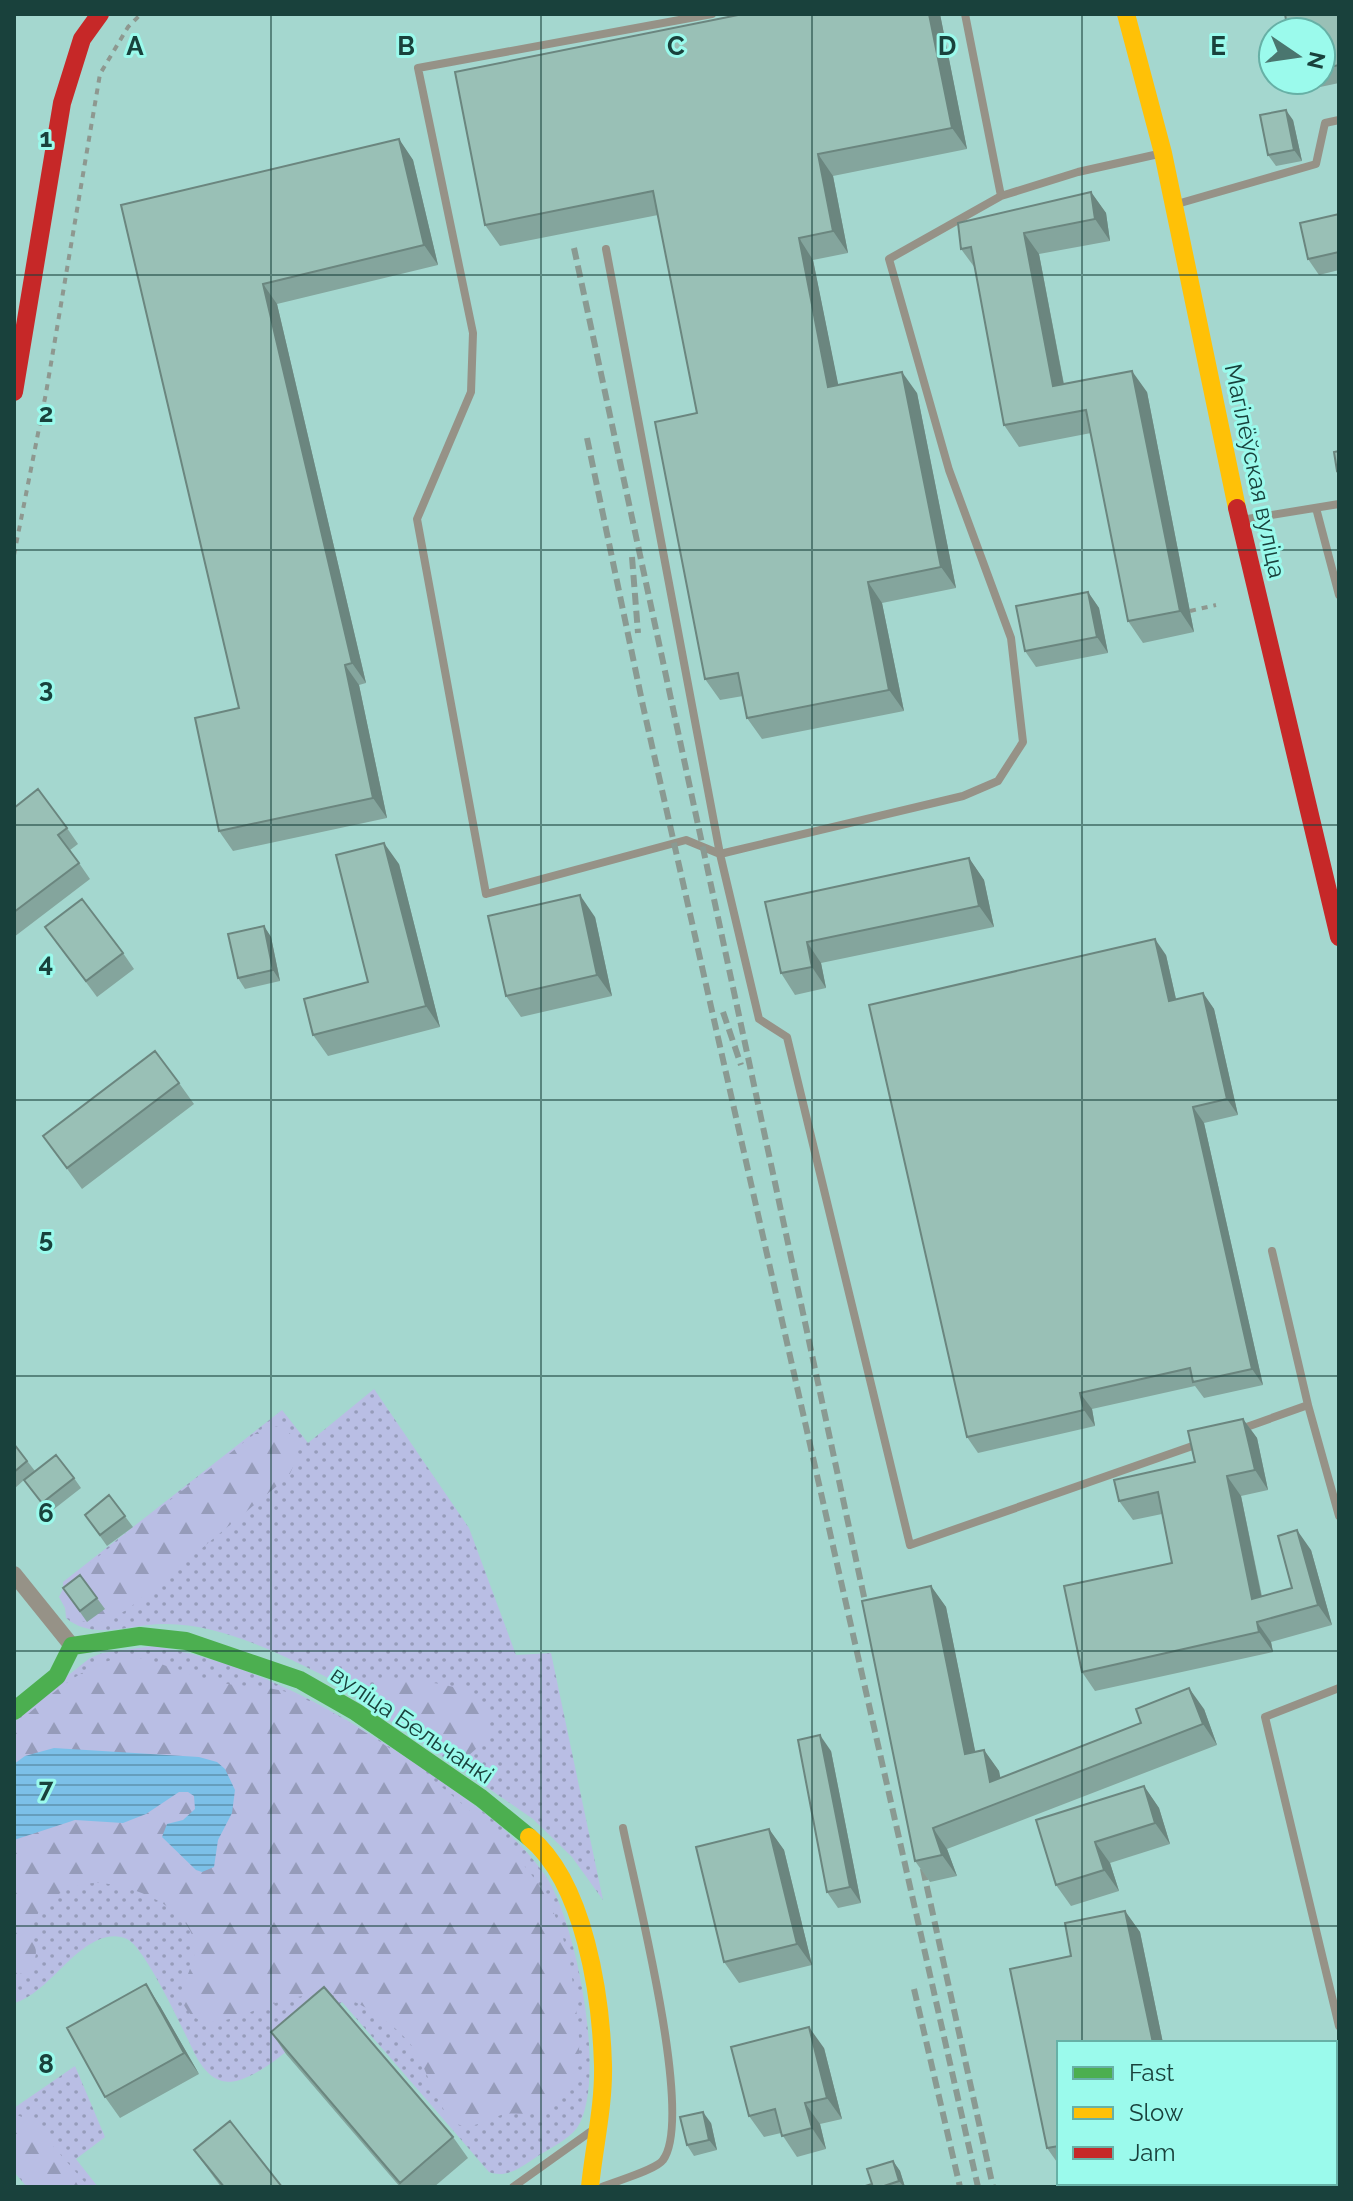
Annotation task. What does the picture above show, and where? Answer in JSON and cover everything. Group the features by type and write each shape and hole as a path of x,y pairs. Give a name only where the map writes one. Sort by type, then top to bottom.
{"street":[{"path":"14,392 62,103 82,39 100,14"},
{"name":"Магілёўская вуліца","path":"1126,14 1163,153 1240,520 1336,911 1339,937"},
{"path":"14,1574 72,1646 57,1676 14,1711"},
{"name":"вуліца Бельчанкі","path":"72,1646 140,1636 186,1641 270,1668 328,1694 481,1798 534,1841 570,1893 582,1921 591,1959 603,2066 590,2187"}],"lane":[{"path":"712,14 418,68 473,333 471,392 417,519 486,894 686,840 720,854 963,796 998,781 1023,742 1011,638 949,470 889,259 1001,196 1078,172 1163,153"},
{"path":"965,14 1001,196"},
{"path":"1173,205 1316,164 1325,123 1339,120"},
{"path":"606,249 720,854 759,1019 787,1037 910,1545 1205,1442"},
{"path":"1240,520 1339,504"},
{"path":"1316,508 1339,595"},
{"path":"1272,1251 1308,1405 1339,1516"},
{"path":"1235,1431 1308,1405"},
{"path":"1339,1688 1265,1717 1339,2026"},
{"path":"602,2187 662,2163 672,2144 672,2073 623,1828"},
{"path":"513,2187 594,2129"}],"path":[{"path":"14,555 100,74 128,27 141,14"},
{"path":"1190,611 1216,605"}],"green space":[{"path":"374,1389 469,1528 516,1655 551,1653 603,1900 572,1857 533,1819 328,1678 271,1650 208,1629 153,1624 101,1630 77,1625 66,1618 63,1582 282,1410 308,1443"},
{"path":"273,1426 289,1432 296,1445 295,1461 288,1477 127,1610 95,1625 70,1617 59,1597 67,1581 257,1432"},
{"path":"153,1646 229,1665 334,1713 400,1753 463,1797 508,1833 534,1860 557,1897 567,1927 577,1962 589,2039 586,2106 577,2128 569,2136 515,2170 502,2174 489,2172 342,2002 268,2065 235,2081 218,2080 198,2060 145,1959 127,1939 119,1937 112,1936 90,1944 38,1990 14,2003 14,1718 90,1658 102,1653"},
{"path":"129,1656 218,1682 280,1690 320,1706 356,1726 432,1779 501,1840 527,1869 546,1897 560,1928 569,1960 579,2039 578,2064 570,2087 554,2105 543,2111 506,2114 463,2126 455,2122 440,2104 418,2055 401,2034 366,2008 335,1996 311,1995 287,2000 225,2020 208,2022 194,2017 186,2009 182,1993 194,1957 192,1934 172,1910 157,1900 124,1887 85,1884 53,1898 37,1915 33,1925 34,1962 28,1970 14,1976 14,1726 81,1673"},
{"path":"398,1679 450,1686 473,1696 489,1715 485,1741 468,1756 458,1756 386,1707 378,1697 377,1688 385,1681"},
{"path":"75,2066 105,2137 76,2159 98,2187 27,2187 14,2172 14,2108"},
{"path":"14,2114 30,2120 89,2187 38,2187 14,2161"}],"shaded area":[{"path":"54,1748 199,1757 217,1762 225,1769 235,1790 232,1813 218,1840 214,1867 202,1872 196,1870 162,1837 167,1824 183,1820 195,1809 194,1796 188,1792 179,1792 146,1814 123,1823 75,1820 14,1840 14,1764 25,1756"}],"building":[{"path":"743,14 929,14 952,128 818,154 833,231 799,238 828,387 902,372 941,567 868,582 889,690 747,718 738,673 705,679 655,422 697,413 653,191 485,225 455,72"},
{"path":"1339,14 1339,65 1337,16 1285,16"},
{"path":"1286,110 1294,150 1268,155 1260,115"},
{"path":"399,139 424,245 263,284 352,663 345,665 373,798 219,831 195,718 239,708 121,205"},
{"path":"1091,192 1095,219 1024,233 1053,386 1132,371 1180,611 1128,621 1086,410 1004,425 971,247 961,249 958,223"},
{"path":"1339,214 1339,252 1308,259 1300,223"},
{"path":"1339,451 1339,470 1337,471 1334,452"},
{"path":"1088,592 1097,637 1025,651 1016,606"},
{"path":"38,789 67,828 58,835 79,863 14,912 14,808"},
{"path":"384,843 426,1006 313,1035 304,999 368,982 336,855"},
{"path":"969,858 979,906 807,942 812,967 781,973 765,902"},
{"path":"580,895 597,975 506,996 488,916"},
{"path":"82,899 123,953 86,981 45,927"},
{"path":"264,926 273,970 238,978 228,934"},
{"path":"1155,939 1169,1001 1203,993 1227,1099 1193,1107 1252,1369 1193,1382 1190,1368 1080,1393 1084,1410 967,1437 869,1005"},
{"path":"155,1051 179,1083 67,1168 43,1136"},
{"path":"1243,1419 1255,1470 1227,1476 1252,1599 1292,1588 1278,1536 1297,1530 1318,1605 1257,1622 1259,1632 1082,1672 1064,1586 1172,1563 1158,1492 1119,1501 1114,1480 1195,1462 1188,1431"},
{"path":"14,1444 27,1461 14,1472"},
{"path":"56,1455 74,1478 42,1503 24,1480"},
{"path":"109,1495 125,1516 100,1535 85,1515"},
{"path":"80,1575 97,1598 80,1611 63,1588"},
{"path":"931,1586 965,1754 984,1750 990,1782 1141,1723 1136,1709 1189,1688 1203,1724 933,1828 942,1855 915,1861 862,1601"},
{"path":"820,1735 850,1887 827,1892 798,1740"},
{"path":"1144,1786 1155,1823 1095,1842 1104,1870 1056,1885 1036,1820"},
{"path":"769,1829 797,1944 724,1962 696,1847"},
{"path":"1125,1911 1153,2041 1057,2041 1057,2146 1047,2148 1010,1969 1071,1956 1065,1923"},
{"path":"146,1984 184,2053 105,2097 67,2028"},
{"path":"324,1987 453,2137 400,2183 271,2032"},
{"path":"809,2027 827,2098 805,2103 812,2128 782,2136 775,2109 749,2116 731,2047"},
{"path":"703,2112 709,2140 687,2145 680,2117"},
{"path":"230,2121 282,2187 224,2187 194,2150"},
{"path":"893,2161 899,2181 884,2187 862,2187 872,2184 867,2169"}],"railway":[{"path":"574,248 869,1620"},
{"path":"587,438 643,706 978,2187"},
{"path":"632,557 638,633"},
{"path":"723,1012 741,1065"},
{"path":"919,1851 993,2187"},
{"path":"914,1989 960,2187"}],"traffic: fast":[{"path":"14,1711 57,1676 72,1646 140,1636 186,1641 300,1680 356,1712 481,1798 529,1837"}],"traffic: slow":[{"path":"1126,14 1163,153 1237,508"},
{"path":"529,1837 548,1857 564,1882 586,1943 593,1975 602,2038 603,2080 590,2187"}],"traffic: jam":[{"path":"14,392 62,103 82,39 100,14"},
{"path":"1237,508 1339,937"}]}
